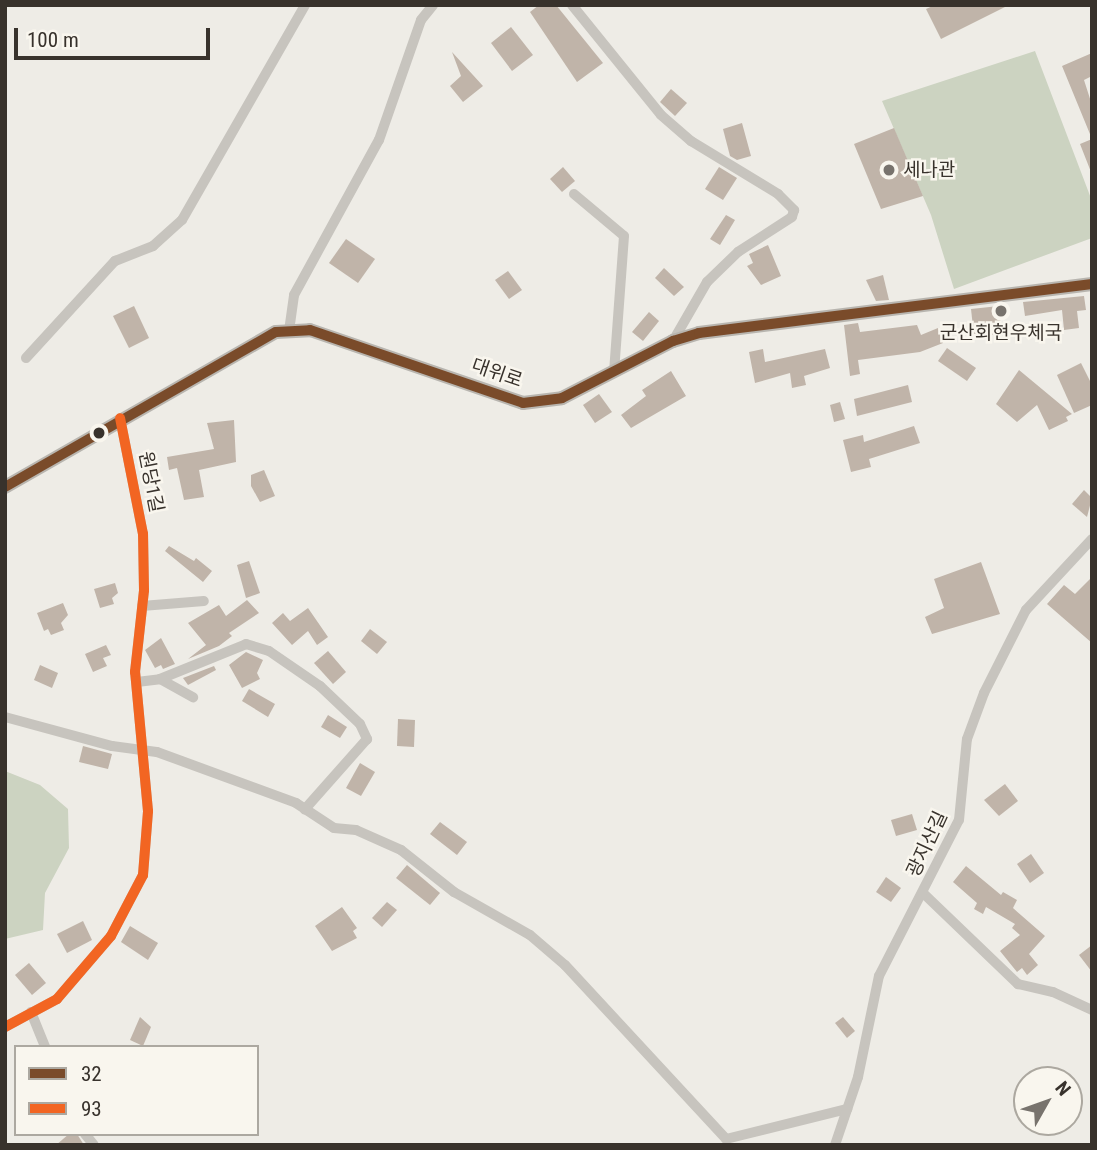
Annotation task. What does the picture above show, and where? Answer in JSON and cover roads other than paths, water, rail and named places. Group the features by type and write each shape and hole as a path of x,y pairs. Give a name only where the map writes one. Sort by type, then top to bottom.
{"street":[{"path":"26,358 115,261 153,246 182,219 305,5"},
{"path":"289,331 294,295 379,140 421,20 432,5"},
{"path":"572,5 661,115 691,141 778,194 794,210 792,217 738,252 707,282 673,341"},
{"path":"574,194 624,236 614,373"},
{"name":"대위로","path":"5,487 120,418 276,332 310,330 523,403 562,398 673,341 740,327 804,323 1092,284"},
{"name":"원당1길","path":"5,1027 57,999 111,936 131,905 143,874 146,848 143,750 137,682 143,534 120,418"},
{"name":"광지산길","path":"835,1145 847,1109 879,976 960,820 967,739 984,693 1026,610 1092,539"},
{"path":"142,606 204,601"},
{"path":"137,682 160,679 246,644 269,651 320,686 360,724 367,740 304,809"},
{"path":"160,679 193,697"},
{"path":"5,717 143,750 304,809 334,828 356,830 401,850 454,892 530,935 565,964 726,1139 847,1109"},
{"path":"923,893 1018,984 1053,992 1092,1010"},
{"path":"31,1013 44,1045"}],"place":[{"name":"세나관","path":"889,170"},
{"name":"군산회현우체국","path":"1001,311"}]}
